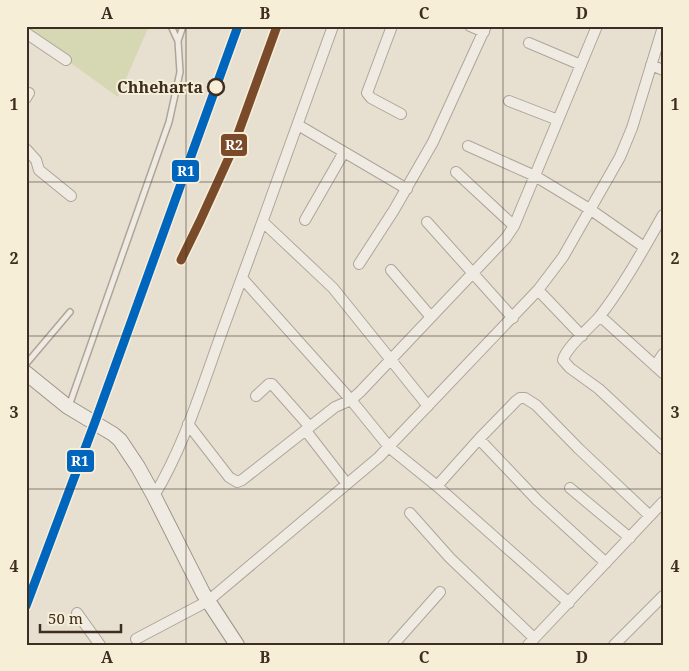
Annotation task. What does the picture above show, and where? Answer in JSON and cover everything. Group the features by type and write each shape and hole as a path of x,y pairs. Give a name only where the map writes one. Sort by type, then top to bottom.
{"street":[{"path":"154,496 170,466 188,424 333,26"},
{"path":"392,26 367,93 371,98 401,114"},
{"path":"359,264 407,189 433,142 485,29 470,26"},
{"path":"188,424 229,478 237,482 335,407 351,400 392,360 495,250 514,226 597,26"},
{"path":"136,639 208,600 390,448 538,290 563,257 626,145 663,27"},
{"path":"26,33 66,60"},
{"path":"529,43 581,65"},
{"path":"651,65 663,70"},
{"path":"509,101 558,120"},
{"path":"298,126 407,189"},
{"path":"468,146 535,176 591,210 644,247"},
{"path":"26,149 36,160 39,170 71,196"},
{"path":"305,220 344,152"},
{"path":"456,172 514,226"},
{"path":"663,216 600,316 564,356 565,364 599,390 663,449"},
{"path":"263,222 334,288 428,406"},
{"path":"427,222 513,318"},
{"path":"392,270 431,317"},
{"path":"242,278 351,400 390,448 438,486 569,603"},
{"path":"538,290 582,336"},
{"path":"600,316 659,370 663,354"},
{"path":"26,373 68,407 120,440 154,496 208,600 238,645"},
{"path":"256,396 269,384 272,384 308,429 347,484"},
{"path":"438,486 479,439 520,398 530,400 650,516"},
{"path":"479,439 537,500 606,563"},
{"path":"570,488 630,538"},
{"path":"410,513 450,558 531,642 663,502"},
{"path":"393,645 440,592"},
{"path":"614,645 663,596"},
{"path":"77,613 100,645"}],"lane":[{"path":"68,407 169,122 180,72 178,41 171,26"},
{"path":"178,41 183,26"},
{"path":"26,364 70,312"}],"green space":[{"path":"26,26 149,26 118,97 26,31"}],"transit line":[{"name":"R1","path":"26,606 95,422 238,26"},
{"name":"R2","path":"181,260 231,153 277,26"}],"place":[{"name":"Chheharta","path":"216,87"}]}
